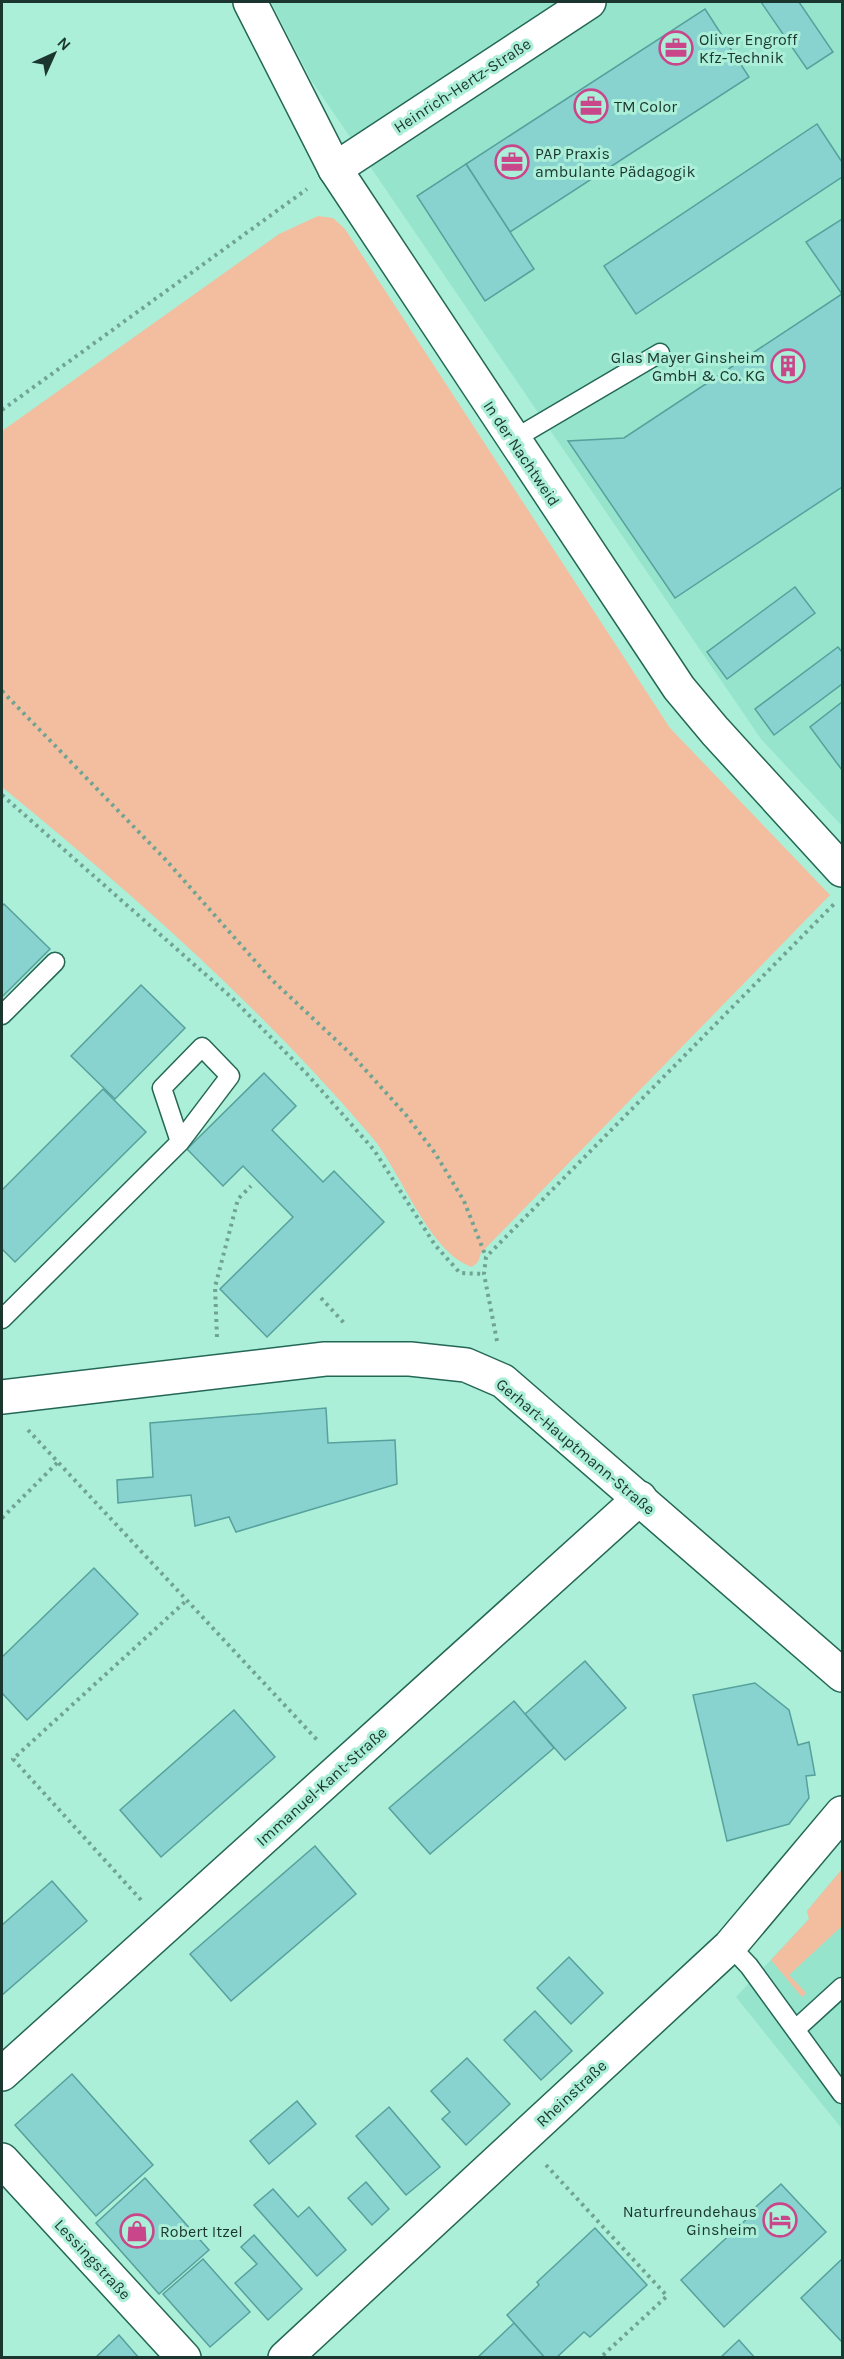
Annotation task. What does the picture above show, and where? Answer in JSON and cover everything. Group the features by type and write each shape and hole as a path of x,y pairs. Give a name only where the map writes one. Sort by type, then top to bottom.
{"street":[{"name":"In der Nachtweid","path":"250,2 334,169 679,688 715,731 843,870"},
{"name":"Heinrich-Hertz-Straße","path":"334,169 590,2"},
{"name":"Gerhart-Hauptmann-Straße","path":"2,1397 325,1359 410,1359 466,1365 503,1381 843,1675"},
{"name":"Immanuel-Kant-Straße","path":"2,2074 640,1498"},
{"name":"Rheinstraße","path":"285,2358 730,1946 843,1813"},
{"name":"Lessingstraße","path":"2,2160 184,2358"}],"lane":[{"path":"514,439 660,353"},
{"path":"2,1015 54,962"},
{"path":"2,1319 180,1142 230,1076 202,1047 162,1088 180,1142"},
{"path":"730,1946 749,1966 843,2094"},
{"path":"796,2029 843,1987"}],"path":[{"path":"2,410 334,169"},
{"path":"2,692 165,859 271,979 353,1056 406,1115 435,1153 464,1201 486,1257 484,1274 503,1381"},
{"path":"2,795 231,996 374,1150 435,1245 460,1273 484,1274"},
{"path":"486,1257 834,903"},
{"path":"217,1371 215,1287 238,1199 250,1186"},
{"path":"26,1428 342,1767"},
{"path":"2,1518 58,1462"},
{"path":"165,1927 14,1759 186,1600"},
{"path":"540,2157 667,2296 600,2358"}],"shaded area":[{"path":"271,2 842,2 842,826 761,739 311,80"},
{"path":"318,216 333,218 345,229 670,728 830,895 481,1253 478,1262 472,1267 457,1259 442,1246 371,1136 285,1042 147,910 2,787 2,431 279,234"},
{"path":"842,1869 842,2129 736,1997 809,1919 807,1911"},
{"path":"842,1869 842,1926 789,1975 806,1993 802,1997 771,1960 809,1919 807,1911"}],"building":[{"path":"761,2 799,2 833,52 807,69"},
{"path":"705,9 749,77 510,232 466,164"},
{"path":"817,124 842,162 842,177 636,314 604,266"},
{"path":"466,164 534,269 485,301 417,196"},
{"path":"842,219 842,294 806,242"},
{"name":"Glas Mayer Ginsheim GmbH & Co. KG","path":"842,294 842,487 675,598 568,441 624,438"},
{"path":"795,587 815,613 727,679 707,652"},
{"path":"838,647 842,652 842,684 774,735 755,709"},
{"path":"842,702 842,770 810,727"},
{"path":"4,904 50,949 2,997 2,906"},
{"path":"141,985 185,1028 115,1099 71,1056"},
{"path":"264,1073 296,1106 272,1130 323,1182 334,1171 384,1222 267,1337 220,1289 293,1217 243,1166 223,1186 187,1149"},
{"path":"103,1089 146,1132 15,1262 2,1249 2,1190"},
{"path":"326,1408 328,1443 395,1440 397,1484 236,1532 229,1517 195,1526 191,1495 118,1503 117,1480 153,1477 150,1423"},
{"path":"94,1568 138,1614 27,1720 2,1693 2,1657"},
{"path":"585,1661 626,1708 565,1760 525,1714"},
{"path":"755,1683 789,1710 798,1745 809,1742 815,1775 806,1776 809,1798 789,1824 727,1841 693,1695"},
{"path":"514,1701 554,1748 430,1854 389,1808"},
{"path":"234,1710 275,1757 161,1857 120,1810"},
{"path":"315,1846 356,1894 231,2001 190,1954"},
{"path":"52,1881 87,1921 2,1995 2,1925"},
{"path":"569,1957 603,1993 571,2024 537,1988"},
{"path":"535,2011 572,2051 541,2080 504,2040"},
{"path":"467,2058 510,2104 466,2145 442,2119 450,2112 431,2091"},
{"path":"72,2074 153,2165 96,2216 15,2125"},
{"path":"297,2101 316,2124 269,2164 250,2141"},
{"path":"389,2107 440,2167 406,2195 356,2136"},
{"path":"145,2178 209,2250 159,2294 96,2223"},
{"path":"366,2182 389,2209 372,2225 348,2198"},
{"path":"781,2184 826,2232 724,2327 681,2280"},
{"path":"273,2189 298,2217 309,2207 346,2250 317,2276 254,2205"},
{"path":"595,2228 647,2285 590,2337 584,2332 556,2358 545,2358 507,2315 539,2285 537,2282"},
{"path":"254,2235 302,2289 268,2320 235,2283 257,2264 241,2247"},
{"path":"203,2259 250,2312 210,2347 163,2294"},
{"path":"842,2259 842,2342 801,2298"},
{"path":"514,2323 545,2358 477,2358"},
{"path":"119,2335 139,2358 95,2358"},
{"path":"739,2340 755,2358 720,2358"}],"place":[{"name":"Oliver Engroff Kfz-Technik","path":"676,48"},
{"name":"TM Color","path":"591,106"},
{"name":"PAP Praxis ambulante Pädagogik","path":"512,162"},
{"name":"Glas Mayer Ginsheim GmbH & Co. KG","path":"788,366"},
{"name":"Naturfreundehaus Ginsheim","path":"780,2220"},
{"name":"Robert Itzel","path":"137,2231"}]}
